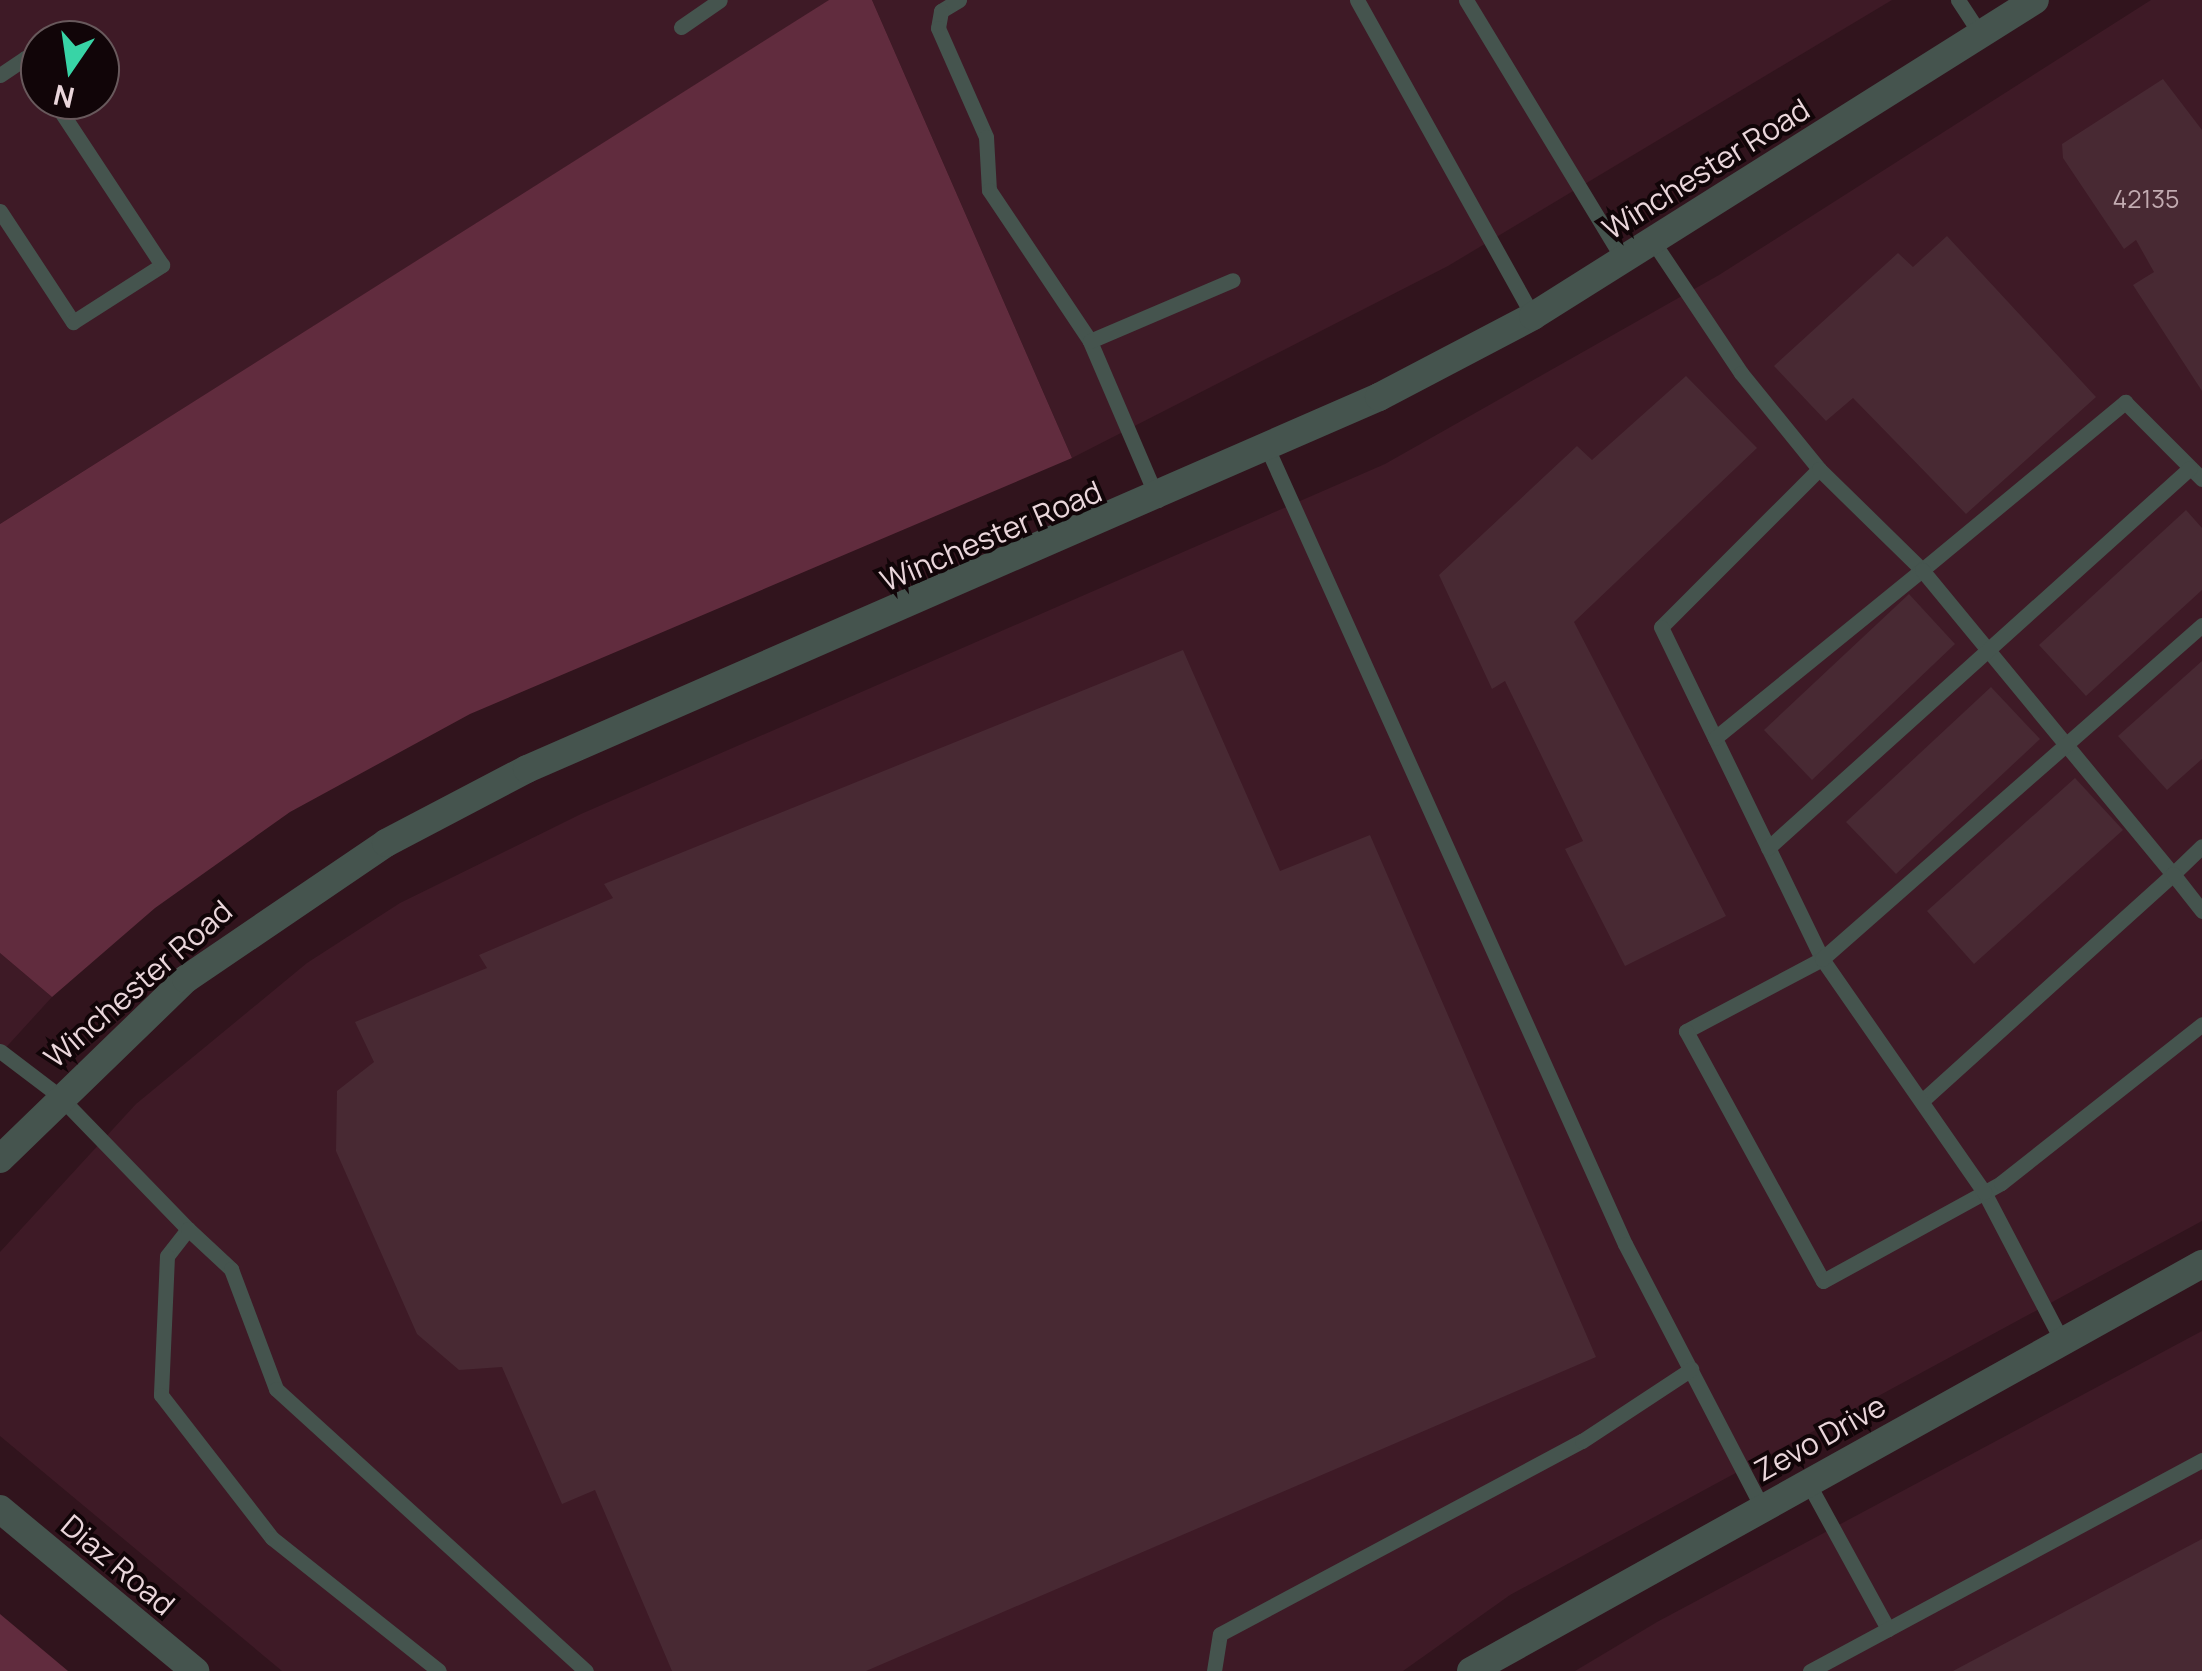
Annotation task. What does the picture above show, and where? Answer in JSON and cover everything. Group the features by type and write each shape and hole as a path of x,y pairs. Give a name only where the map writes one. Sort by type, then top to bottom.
{"street":[{"name":"Winchester Road","path":"0,1159 58,1095 186,979 386,843 527,770 1269,452 1533,316 2035,0"},
{"name":"Zevo Drive","path":"1471,1671 2202,1264"},
{"name":"Diaz Road","path":"0,1509 195,1671"}],"lane":[{"path":"681,27 720,0"},
{"path":"959,0 942,11 938,28 986,137 989,190 1090,340 1158,500"},
{"path":"1357,0 1533,316"},
{"path":"1466,0 1623,259"},
{"path":"1958,0 1981,35"},
{"path":"0,211 73,322 162,264 65,120"},
{"path":"1652,240 1740,373 1819,468 1922,570 2202,911"},
{"path":"1090,340 1233,280"},
{"path":"1715,738 2125,402 2196,474 1768,848"},
{"path":"1269,452 1554,1089 1690,1370 1762,1507"},
{"path":"1819,468 1662,626 1822,959 1984,1192 2062,1341"},
{"path":"2202,625 2070,749 1822,959 1686,1031 1823,1281 1984,1192 2202,1024"},
{"path":"1923,1100 2202,846"},
{"path":"0,1052 58,1095 230,1269 276,1390 586,1671"},
{"path":"188,1229 167,1256 160,1394 272,1538 439,1671"},
{"path":"1214,1671 1220,1634 1582,1441 1690,1370"},
{"path":"1810,1671 2202,1460"},
{"path":"1807,1481 1888,1629"}],"shaded area":[{"path":"0,0 830,0 0,524"},
{"path":"829,0 872,0 1072,458 470,714 290,812 155,908 52,997 0,953 0,524"},
{"path":"872,0 1892,0 1448,266 1072,458"},
{"path":"2151,0 2202,0 2202,1221 1510,1595 1403,1671 282,1671 0,1436 0,1252 136,1104 307,963 400,903 581,814 1385,464 1719,275"},
{"path":"0,953 52,997 0,1054"},
{"path":"2202,1331 2202,1671 1575,1671 1657,1622"},
{"path":"0,1614 68,1671 0,1671"}],"building":[{"path":"2163,79 2202,130 2202,391 2133,285 2154,272 2136,240 2124,249 2063,158 2062,144"},
{"path":"1947,236 2096,397 1966,514 1853,398 1826,421 1774,366 1898,253 1913,267"},
{"path":"1686,376 1757,448 1574,622 1726,916 1625,966 1565,849 1583,841 1505,681 1492,689 1439,575 1577,446 1592,460"},
{"path":"2186,510 2202,528 2202,590 2086,696 2039,645"},
{"path":"1909,594 1955,644 1812,780 1764,730"},
{"path":"1183,650 1280,871 1370,835 1596,1357 866,1671 672,1671 595,1490 562,1504 502,1367 459,1370 417,1334 336,1151 337,1091 374,1062 355,1022 487,968 479,955 613,898 604,884"},
{"path":"2202,661 2202,759 2167,790 2118,736"},
{"path":"1991,687 2040,739 1896,874 1846,822"},
{"path":"2075,778 2123,830 1974,964 1927,911"},
{"path":"2202,1539 2202,1671 1953,1671"}]}
